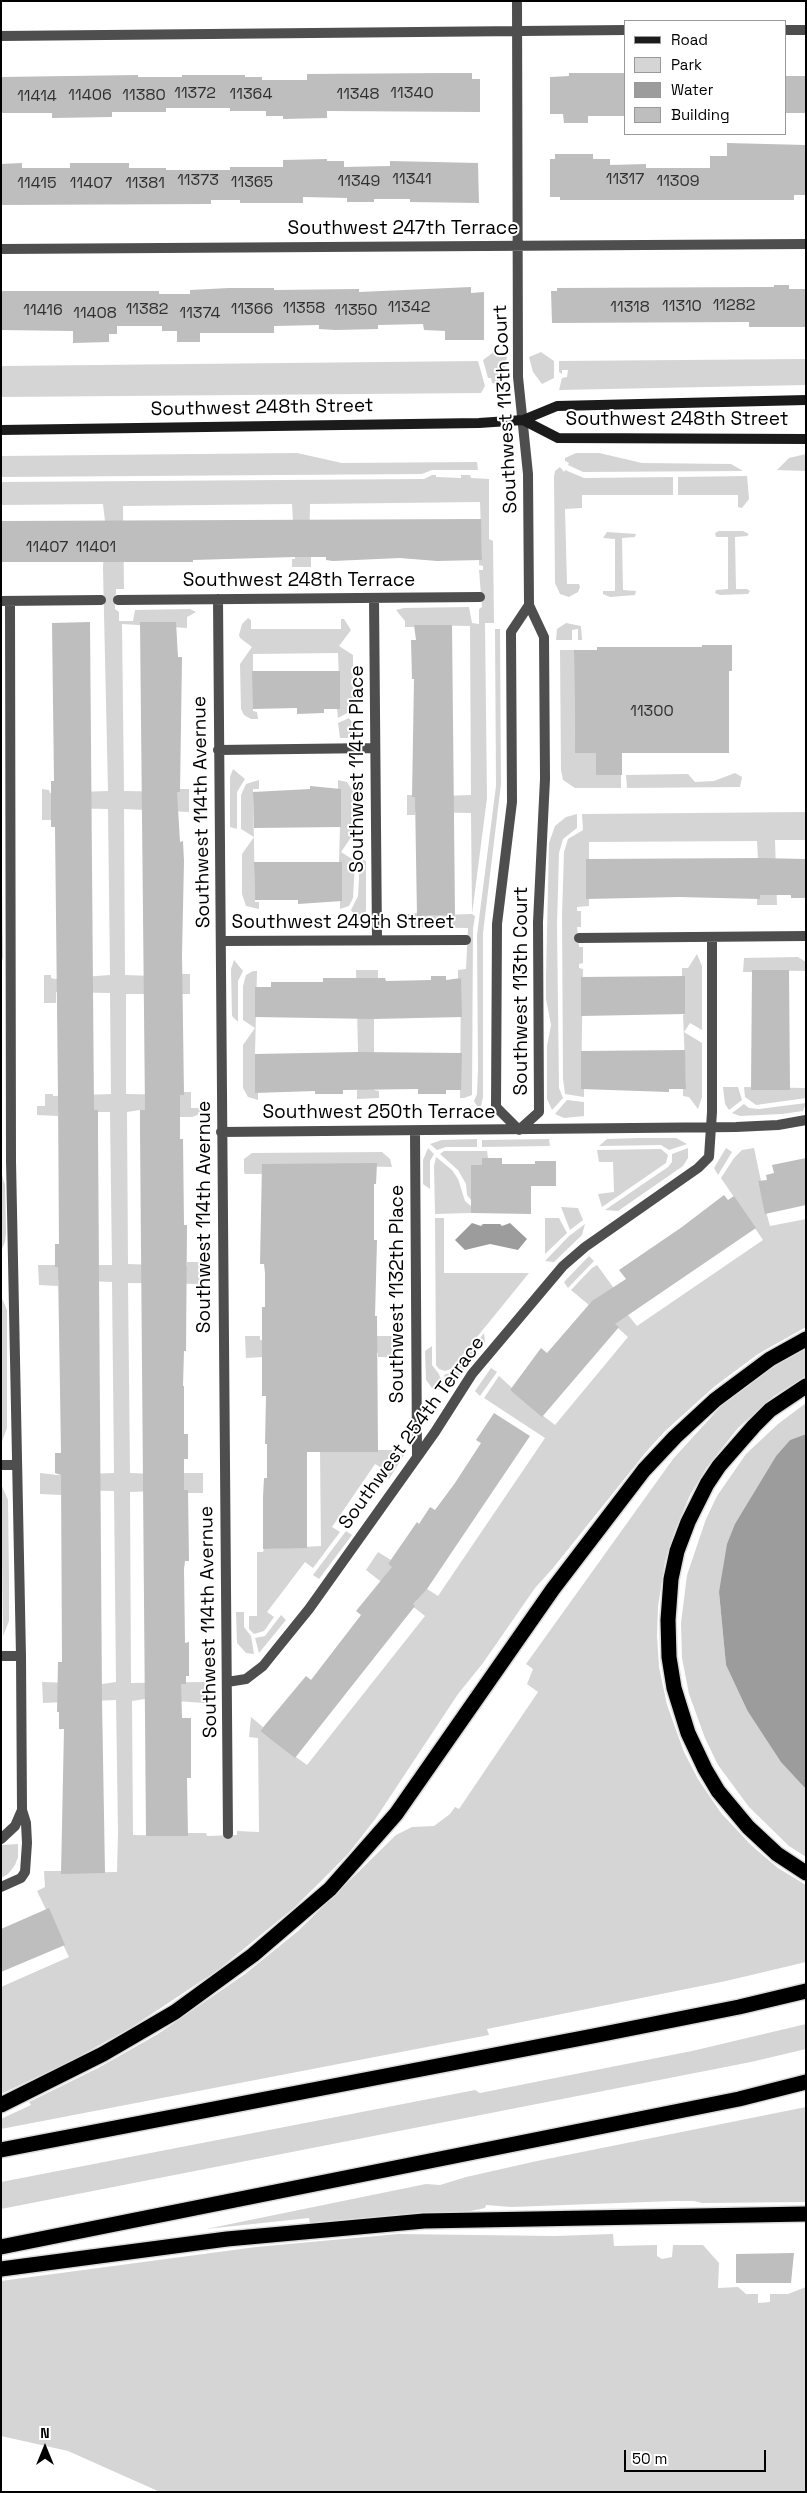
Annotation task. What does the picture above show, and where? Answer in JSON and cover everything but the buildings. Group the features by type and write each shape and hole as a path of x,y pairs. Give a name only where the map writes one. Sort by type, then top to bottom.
{"highway":[{"path":"1,2105 110,2050 175,2012 253,1955 330,1889 396,1814 553,1588 644,1470 675,1437 715,1400 770,1359 806,1338"},
{"path":"806,1386 770,1410 719,1466 707,1484 688,1522 677,1551 671,1579 668,1620 669,1657 674,1688 688,1733 705,1770 732,1809 755,1834 777,1854 806,1873"},
{"path":"1,2150 603,2034 739,2007 806,1991"},
{"path":"1,2247 729,2101 806,2082"},
{"path":"1,2269 227,2239 424,2221 806,2214"}],"street":[{"name":"Southwest 113th Court","path":"517,1 518,378 528,474 529,605 544,637 545,779 538,922 539,1112 518,1130 496,1107 497,924 512,802 511,632 529,605"},
{"path":"1,36 624,30"},
{"path":"787,30 806,30"},
{"name":"Southwest 247th Terrace","path":"1,249 806,244"},
{"name":"Southwest 248th Street","path":"1,430 469,423 523,420 557,406 806,400"},
{"name":"Southwest 248th Street","path":"523,420 558,438 806,439"},
{"name":"Southwest 248th Terrace","path":"118,600 480,597"},
{"name":"Southwest 114th Place","path":"374,598 377,940"},
{"name":"Southwest 114th Avernue","path":"218,599 228,1834"},
{"path":"1,1886 22,1878 27,1866 28,1836 22,1810 18,1465 13,1274 6,1146 6,601 101,600"},
{"path":"218,750 375,748"},
{"path":"579,938 806,936"},
{"name":"Southwest 254th Terrace","path":"227,1682 246,1679 263,1666 302,1618 417,1456 472,1374 563,1266 585,1247 703,1165 711,1152 712,937"},
{"name":"Southwest 249th Street","path":"221,941 466,940"},
{"name":"Southwest 250th Terrace","path":"221,1132 415,1132 711,1127 778,1125 806,1120"},
{"name":"Southwest 1132th Place","path":"415,1132 417,1456"},
{"path":"1,1274 13,1274"},
{"path":"1,1465 18,1465"},
{"path":"1,1656 21,1656"},
{"path":"1,1839 15,1826 22,1810"}],"green space":[{"path":"495,351 507,357 503,375 496,384 492,383 491,378 488,378 483,360"},
{"path":"541,352 554,361 554,378 542,384 533,372 529,357"},
{"path":"806,359 806,385 559,390 562,378 567,377 568,370 562,370 562,374 559,372 559,361"},
{"path":"478,361 485,386 481,393 1,397 1,366"},
{"path":"297,453 342,463 477,462 478,470 432,470 422,474 1,477 1,456"},
{"path":"576,453 599,453 642,463 731,464 743,471 583,472 568,465 569,463 565,461 565,458"},
{"path":"806,454 806,471 777,470 789,458"},
{"path":"560,467 564,472 565,470 584,478 673,477 673,495 582,495 582,508 565,509 567,584 579,584 580,587 578,592 569,597 560,594 555,583 554,477 555,471"},
{"path":"436,475 436,477 461,478 461,475 470,475 471,478 489,479 489,539 493,541 494,623 485,623 487,798 472,914 471,813 415,812 415,815 407,815 407,795 412,795 413,797 471,795 470,626 414,625 414,627 405,627 405,621 396,610 404,608 469,607 472,623 479,624 479,609 482,607 479,570 483,570 483,566 479,565 479,560 482,560 480,502 310,504 309,557 311,557 311,567 292,567 292,559 295,559 292,504 123,506 124,589 116,589 115,609 119,612 119,621 133,621 135,610 190,609 196,612 187,617 187,628 122,624 124,791 180,792 180,789 189,789 189,812 124,809 125,975 182,977 182,974 190,974 190,994 126,994 126,1094 183,1095 184,1092 191,1092 191,1108 200,1108 200,1114 192,1117 180,1117 180,1119 140,1110 127,1112 128,1264 187,1266 187,1262 202,1262 202,1284 128,1283 130,1473 184,1475 184,1473 203,1473 203,1493 188,1493 188,1490 130,1492 131,1683 205,1682 205,1703 145,1699 132,1701 133,1835 187,1836 188,1833 206,1833 207,1836 237,1835 237,1831 259,1832 258,1738 249,1737 251,1717 263,1727 260,1731 307,1765 425,1616 366,1570 378,1552 391,1560 388,1564 438,1596 545,1438 484,1398 499,1376 512,1388 510,1390 555,1425 628,1337 590,1303 589,1305 571,1290 592,1268 597,1265 637,1326 763,1240 721,1178 734,1158 742,1150 754,1148 761,1181 758,1182 770,1226 806,1219 806,1327 758,1354 715,1386 665,1431 646,1452 535,1588 483,1663 458,1694 376,1818 348,1854 295,1907 218,1970 132,2027 69,2062 1,2094 1,1987 69,1957 37,1891 45,1887 44,1871 61,1871 61,1873 117,1872 118,1833 116,1700 43,1703 42,1682 102,1684 116,1682 114,1491 62,1490 61,1495 40,1494 40,1473 57,1475 114,1473 112,1282 58,1280 58,1286 39,1285 38,1265 112,1265 110,1112 98,1112 98,1110 58,1111 58,1116 37,1115 37,1106 45,1106 45,1094 53,1094 53,1096 111,1094 110,993 56,992 56,1003 44,1003 44,975 51,975 51,978 55,979 110,975 108,809 60,808 60,812 51,812 51,820 42,820 42,789 49,790 50,793 108,791 103,569 105,521 103,504 1,505 1,482 424,479"},
{"path":"747,476 749,499 742,508 738,507 738,495 678,495 678,477"},
{"path":"719,531 743,531 749,534 747,536 735,537 736,589 747,589 750,591 748,594 720,595 715,593 716,590 728,589 728,537 716,537 715,533"},
{"path":"607,532 636,534 635,537 622,538 623,590 636,591 635,595 610,597 603,594 603,591 615,591 615,539 603,538"},
{"path":"248,618 251,620 251,629 341,629 341,619 344,619 351,630 339,646 353,655 353,705 349,712 338,718 337,709 340,709 338,653 253,654 253,711 257,712 258,719 251,719 244,715 241,709 240,664 252,647 240,638 239,635 242,624"},
{"path":"566,623 581,626 582,640 578,640 578,629 572,630 572,640 556,640 557,629"},
{"path":"495,629 500,629 501,784 483,933 483,1097 480,1111 474,1101 477,1094 478,1069 477,935 496,786"},
{"path":"560,650 574,650 575,753 596,753 596,775 621,775 621,788 575,788 563,780 561,770"},
{"path":"349,718 359,732 350,738 340,738 338,723"},
{"path":"233,769 245,779 237,792 237,829 230,827 230,777"},
{"path":"735,773 742,777 740,787 627,788 626,775 688,774 695,782 714,781"},
{"path":"259,780 259,789 253,789 254,837 241,829 241,795 246,784"},
{"path":"338,780 347,782 354,793 354,833 341,852 355,861 353,898 349,906 340,909 340,901 342,900 342,862 339,862 341,789 338,789"},
{"path":"806,812 806,840 775,840 777,905 757,905 757,899 760,899 757,841 589,842 589,906 577,907 577,911 581,911 581,927 577,927 579,947 583,947 583,963 579,964 579,968 583,969 581,1089 584,1089 584,1097 565,1094 563,1079 562,915 564,852 568,839 583,830 582,814"},
{"path":"577,814 577,828 563,839 559,853 557,925 559,1088 563,1098 552,1110 547,1099 547,1046 551,1025 546,999 549,843 555,826 566,817"},
{"path":"1,817 3,957 1,966"},
{"path":"254,837 255,902 259,902 259,909 246,906 242,894 242,854"},
{"path":"360,859 366,861 366,910 360,924 351,910 358,896"},
{"path":"417,913 417,916 472,914 475,916 473,929 472,1095 460,1098 461,978 458,978 458,970 466,969 468,928 398,927 407,918 408,914"},
{"path":"697,954 702,966 702,1030 690,1023 684,1032 702,1043 702,1097 698,1109 689,1097 683,1096 683,1089 686,1088 683,1015 685,1014 685,976 682,976 682,968 688,968"},
{"path":"798,957 806,962 806,971 752,970 752,972 743,972 744,958"},
{"path":"234,960 243,971 238,981 238,1022 232,1016 231,969"},
{"path":"356,970 378,970 378,978 374,978 374,1090 379,1091 379,1098 357,1099 357,1090 359,1090"},
{"path":"257,971 255,1093 258,1093 258,1100 248,1097 243,1088 243,1045 255,1028 243,1020 243,986 246,975"},
{"path":"723,1087 738,1087 742,1100 729,1110 725,1104"},
{"path":"744,1087 806,1088 806,1098 756,1105 745,1097"},
{"path":"567,1100 584,1102 584,1116 564,1118 555,1114"},
{"path":"806,1103 803,1111 782,1114 740,1116 732,1113 744,1104 749,1108 759,1109"},
{"path":"676,1138 687,1144 669,1150 661,1145 599,1146 607,1139"},
{"path":"477,1139 477,1147 446,1147 437,1150 430,1144 442,1140"},
{"path":"549,1139 550,1146 482,1147 482,1140"},
{"path":"428,1148 434,1154 430,1161 430,1189 423,1184 423,1160"},
{"path":"688,1148 688,1158 683,1166 618,1211 605,1210 668,1167 672,1162 672,1154"},
{"path":"726,1148 732,1152 718,1175 714,1168"},
{"path":"661,1149 668,1155 666,1163 602,1207 598,1194 614,1192 613,1162 599,1162 597,1150"},
{"path":"444,1151 487,1151 488,1158 482,1158 482,1165 471,1165 471,1200 467,1195 466,1184 458,1170 440,1154"},
{"path":"382,1152 390,1159 392,1167 262,1164 262,1174 245,1174 244,1172 244,1159 252,1153"},
{"path":"436,1157 452,1170 458,1179 465,1201 471,1206 471,1213 435,1214 434,1166"},
{"path":"1,1172 5,1185 6,1233 1,1251"},
{"path":"561,1207 578,1208 583,1220 570,1230"},
{"path":"435,1218 444,1218 444,1273 529,1273 451,1369 445,1371 439,1369 436,1365"},
{"path":"545,1218 559,1218 567,1233 545,1254"},
{"path":"585,1224 582,1235 554,1262 545,1261 569,1236"},
{"path":"589,1256 594,1261 568,1288 564,1282"},
{"path":"1,1296 7,1310 7,1428 1,1444"},
{"path":"484,1333 485,1342 449,1389 444,1375 454,1371"},
{"path":"245,1336 260,1336 260,1340 377,1339 377,1336 392,1336 393,1357 378,1357 378,1353 333,1353 246,1358"},
{"path":"432,1346 432,1365 439,1374 445,1391 432,1388 426,1380 425,1351"},
{"path":"806,1348 806,1376 774,1396 738,1428 707,1467 690,1495 674,1533 665,1562 658,1606 657,1636 659,1667 667,1705 684,1752 698,1779 721,1813 752,1846 778,1868 806,1885 806,1962 726,1981 487,2029 489,2035 1,2129 1,2119 31,2105 29,2102 98,2068 158,2034 245,1974 298,1931 396,1835 412,1827 434,1826 450,1814 455,1807 459,1809 538,1692 527,1684 533,1669 526,1664 673,1459 723,1404 779,1363"},
{"path":"491,1368 497,1372 480,1396 475,1391"},
{"path":"806,1403 806,1434 790,1440 776,1456 752,1496 744,1512 719,1592 726,1665 747,1710 806,1789 806,1857 789,1846 749,1807 718,1765 705,1738 689,1694 682,1658 681,1623 687,1575 706,1519 717,1496 746,1454 778,1424"},
{"path":"378,1450 394,1451 383,1469 375,1464 332,1527 340,1532 313,1568 305,1562 267,1612 274,1617 264,1631 254,1634 249,1629 249,1616 257,1616 257,1552 263,1552 264,1549 321,1546 320,1451 378,1452"},
{"path":"398,1450 405,1450 404,1455 389,1479 384,1476"},
{"path":"1,1484 8,1500 9,1621 3,1636"},
{"path":"346,1531 352,1535 319,1579 313,1575"},
{"path":"236,1612 244,1612 244,1627 251,1636 254,1654 246,1653 237,1643"},
{"path":"281,1615 286,1620 259,1653 255,1638 265,1636"},
{"path":"18,1844 18,1857 15,1865 8,1874 1,1878 1,1845"},
{"path":"806,2024 806,2049 751,2062 1,2209 1,2182 475,2090 480,2093 692,2051"},
{"path":"806,2107 806,2202 702,2203 674,2201 511,2207 486,2205 485,2208 456,2214 398,2216 310,2223 309,2218 206,2229 426,2184 440,2185 466,2177 537,2161"},
{"path":"398,2234 555,2236 613,2234 614,2246 657,2245 657,2256 662,2259 672,2257 673,2245 703,2245 719,2263 718,2288 738,2287 746,2294 758,2294 758,2303 770,2302 770,2294 788,2294 806,2287 806,2492 160,2492 68,2451 1,2436 1,2281 256,2247"}],"water":[{"path":"472,1223 481,1226 483,1224 500,1224 502,1226 510,1223 527,1239 518,1250 490,1244 465,1250 455,1240"},
{"path":"806,1434 806,1789 781,1762 747,1710 726,1665 719,1592 727,1544 735,1524 776,1456 790,1440"}]}
